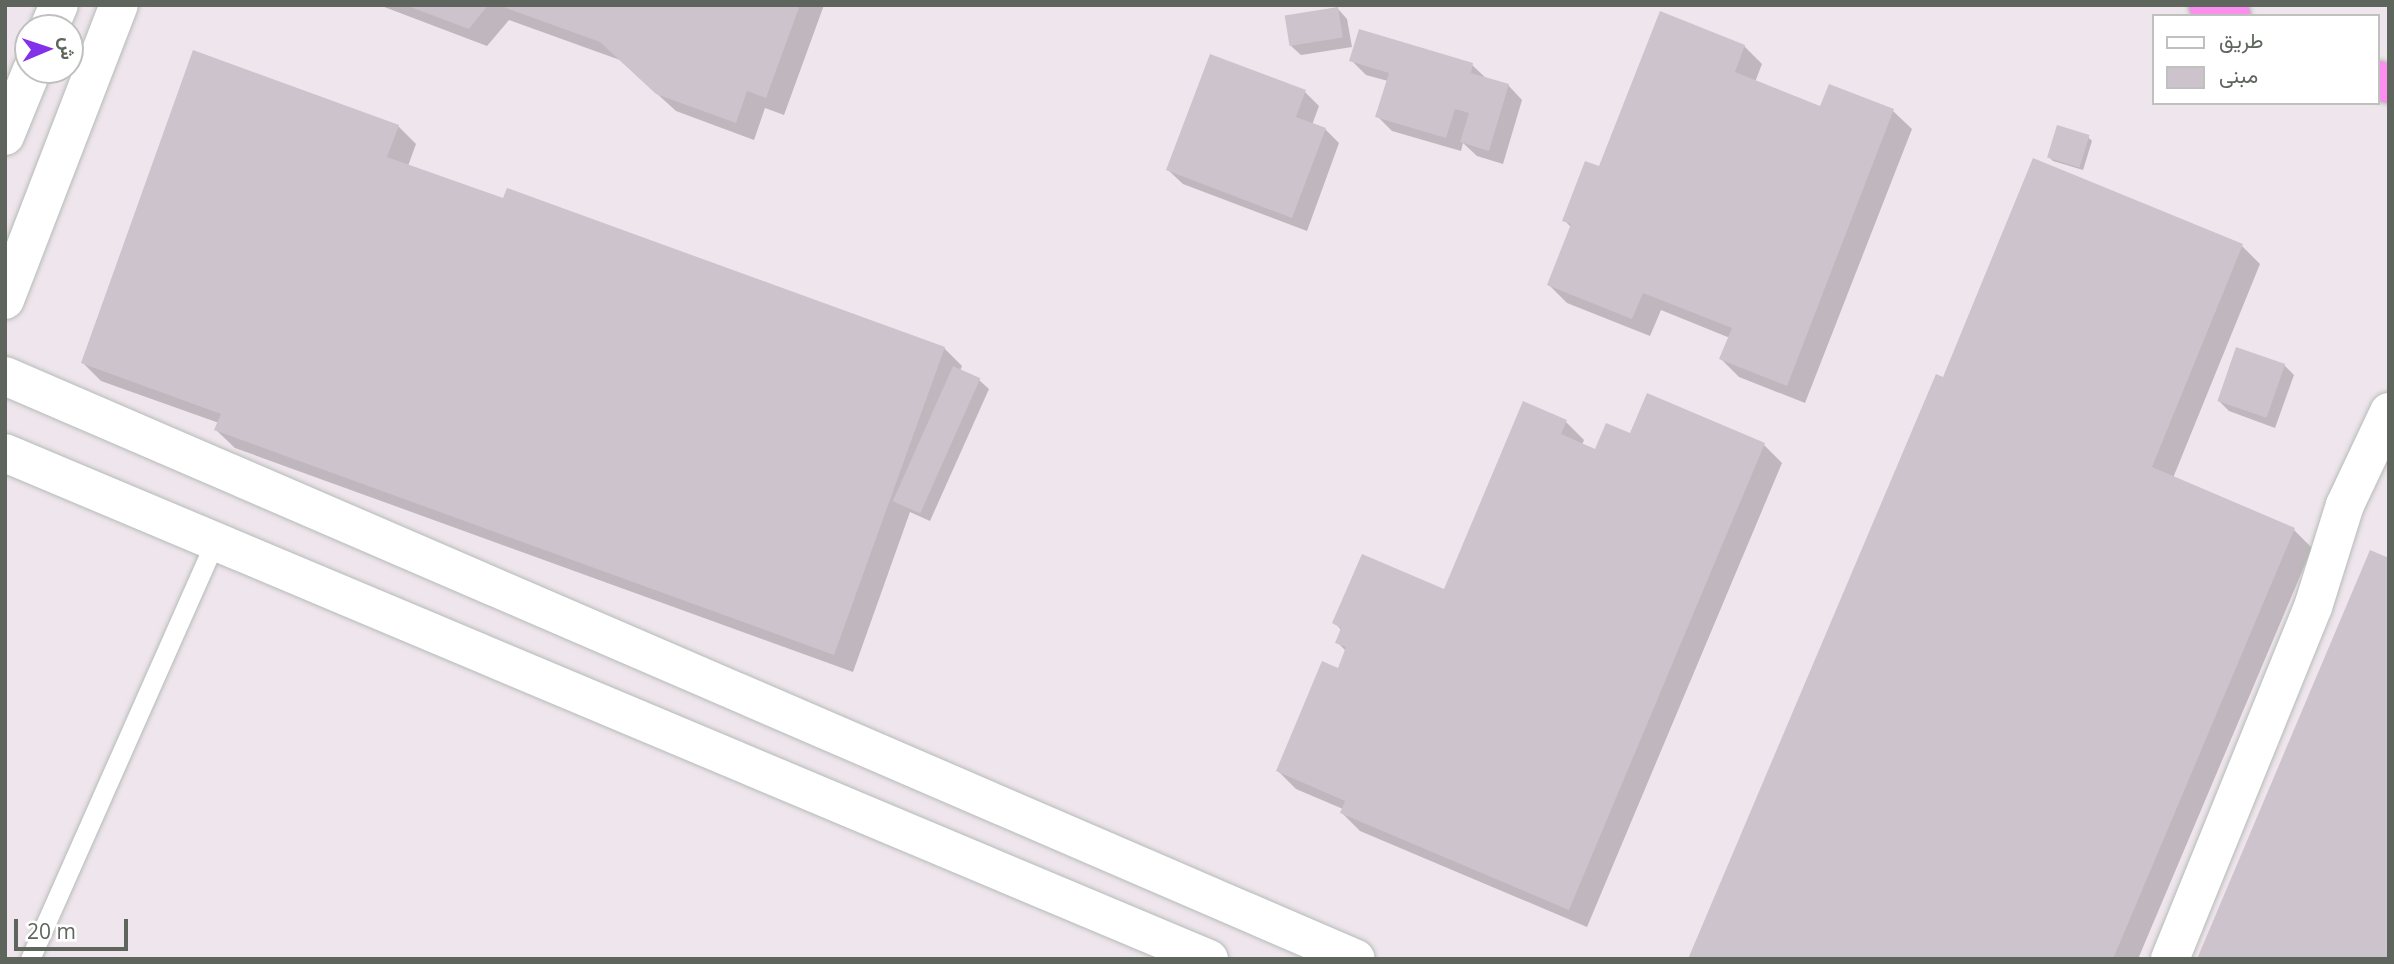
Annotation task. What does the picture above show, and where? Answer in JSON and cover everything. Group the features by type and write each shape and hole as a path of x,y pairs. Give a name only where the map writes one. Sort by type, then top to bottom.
{"highway":[{"path":"2208,5 2228,14"}],"street":[{"path":"5,300 119,5"},
{"path":"5,136 26,84"},
{"path":"5,376 1356,959"},
{"path":"2170,959 2313,607 2346,505 2389,412"},
{"path":"5,453 1209,959"}],"lane":[{"path":"30,959 215,541"}],"building":[{"path":"405,5 488,5 469,29"},
{"path":"498,5 800,5 766,98 747,91 736,123 656,94 600,42"},
{"path":"1338,7 1343,38 1290,46 1285,15"},
{"path":"1660,11 1745,45 1735,72 1820,106 1829,84 1894,109 1787,386 1719,359 1732,328 1643,293 1632,319 1547,285 1571,224 1562,221 1585,161 1599,166"},
{"path":"1359,29 1473,63 1471,73 1509,84 1489,151 1460,142 1469,113 1455,109 1446,138 1375,117 1389,73 1349,61"},
{"path":"193,50 399,125 387,157 503,198 507,188 945,347 834,655 214,430 221,414 81,363"},
{"path":"1210,54 1306,90 1296,117 1326,128 1292,218 1166,170"},
{"path":"2057,125 2090,135 2080,167 2047,158"},
{"path":"2033,158 2243,244 2152,467 2295,528 2113,959 1688,959 1936,374 1943,377"},
{"path":"2236,347 2285,364 2267,418 2217,401"},
{"path":"953,366 980,378 920,513 893,501"},
{"path":"1647,393 1765,443 1569,910 1340,813 1345,801 1276,771 1322,661 1338,668 1346,647 1335,643 1341,628 1332,623 1362,554 1444,589 1523,401 1567,420 1561,434 1595,449 1606,423 1630,433"},
{"path":"2370,550 2389,558 2389,959 2197,959"}]}
